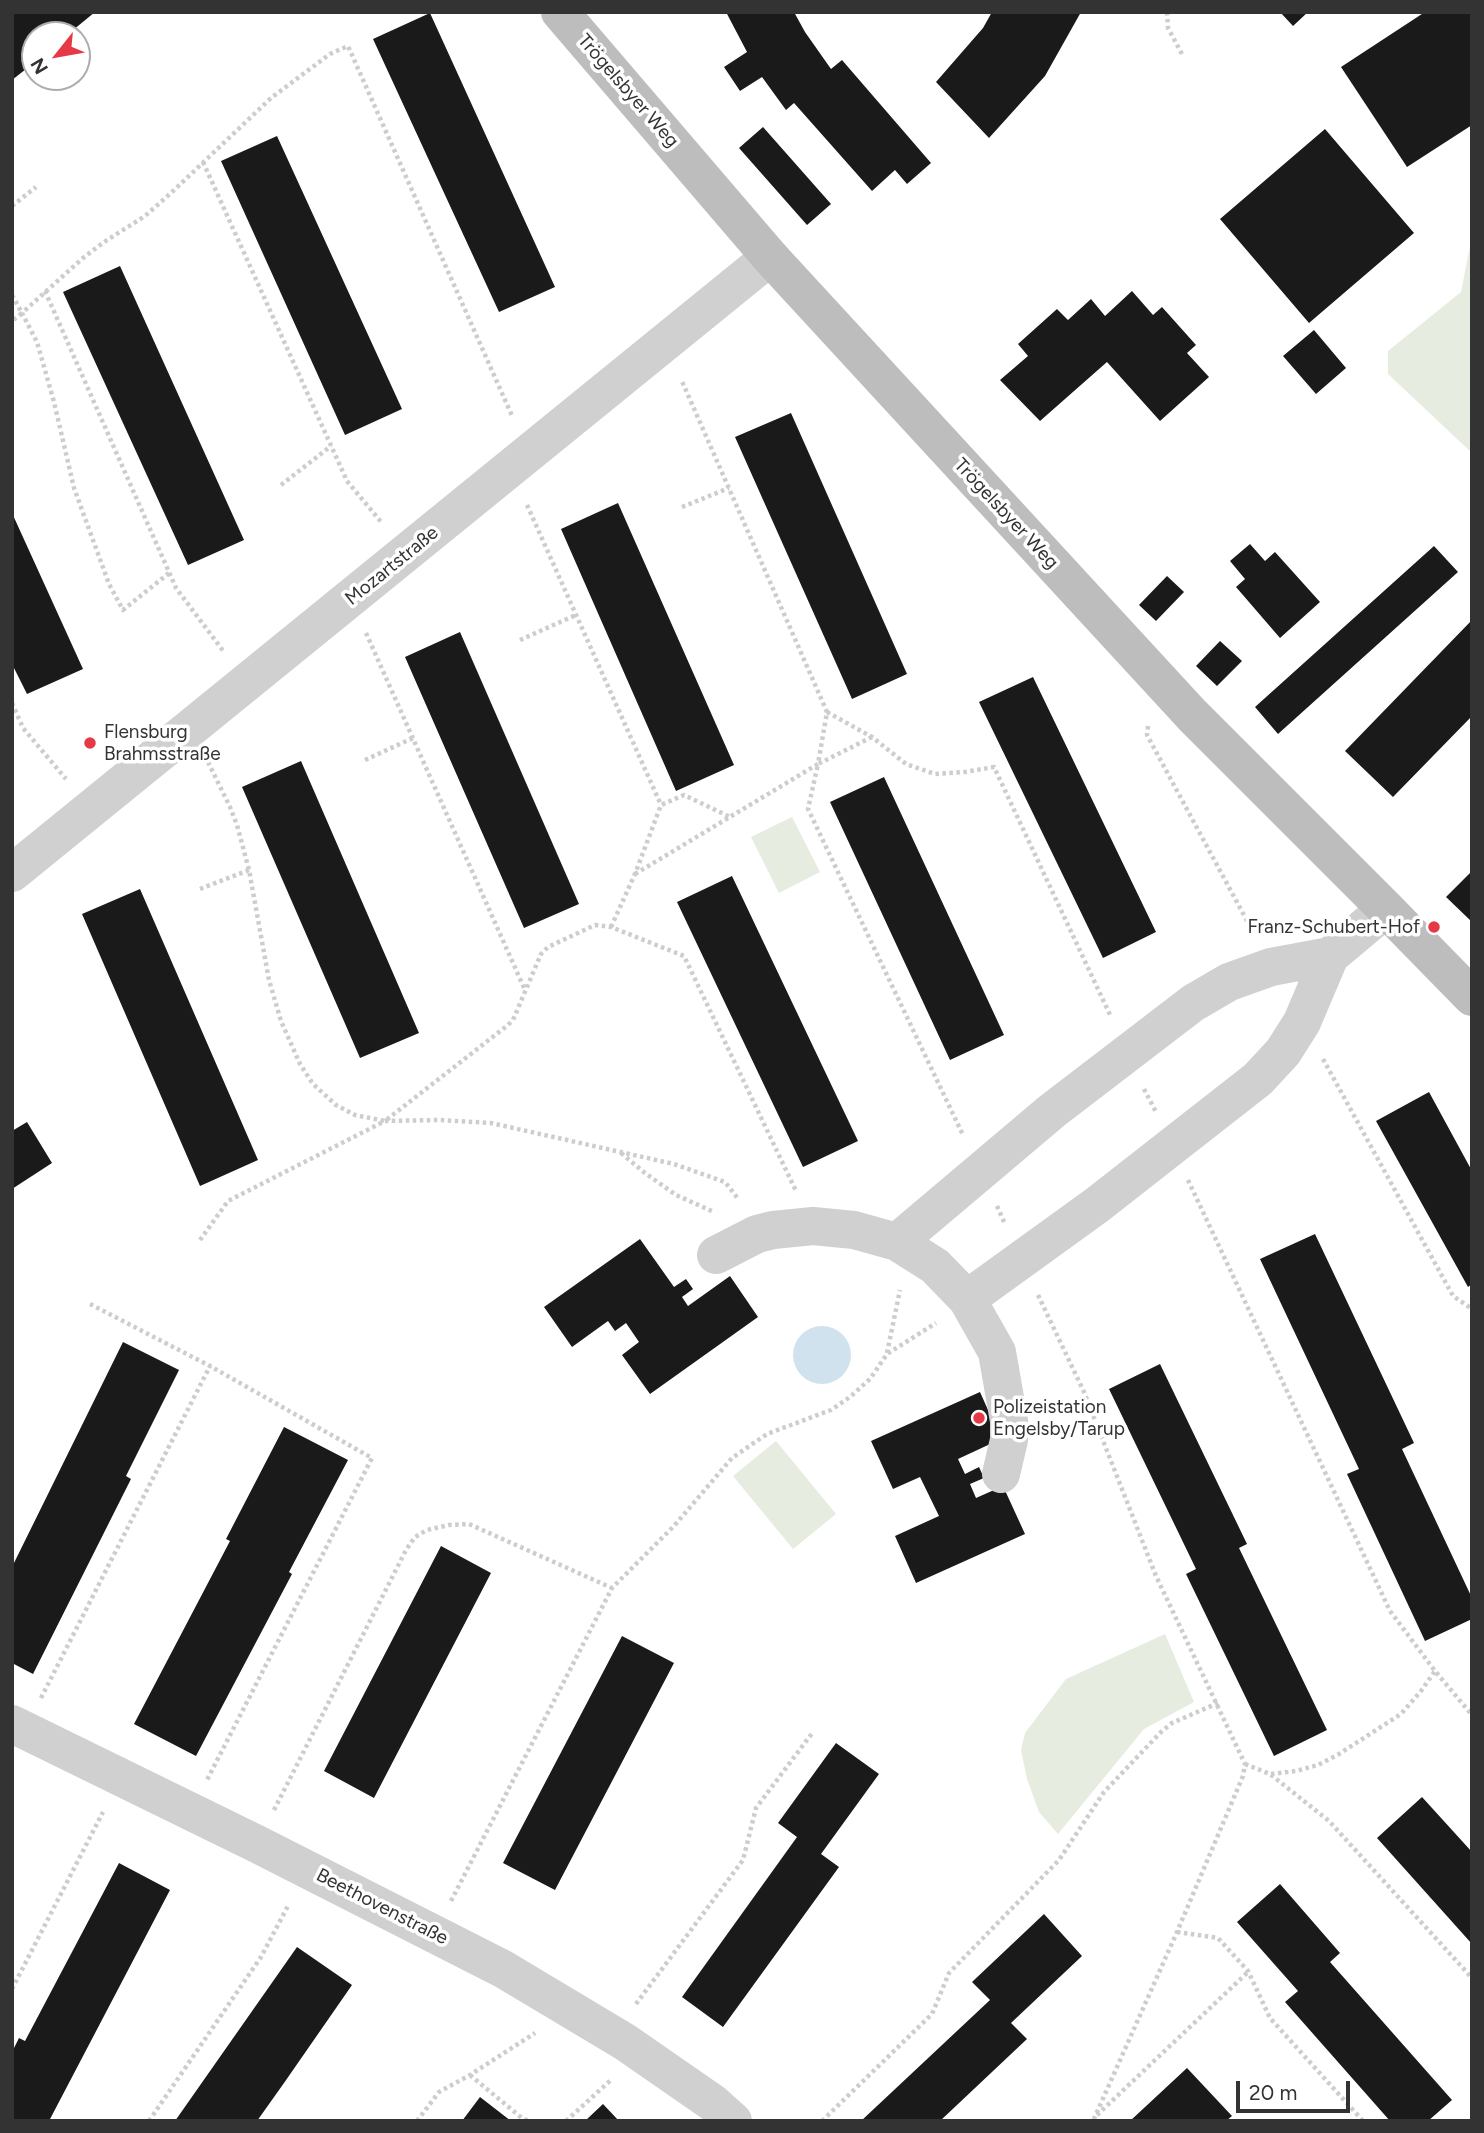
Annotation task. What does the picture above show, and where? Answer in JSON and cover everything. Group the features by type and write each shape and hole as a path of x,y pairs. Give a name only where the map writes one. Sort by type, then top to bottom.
{"street":[{"name":"Trögelsbyer Weg","path":"560,12 770,257 1192,715 1472,997"},
{"name":"Mozartstraße","path":"12,873 770,257"},
{"path":"966,1298 1097,1205 1258,1079 1283,1052 1302,1022 1330,956 1386,909"},
{"path":"904,1247 981,1173 1052,1111 1193,1003 1230,982 1271,967 1330,956"},
{"path":"716,1255 758,1234 813,1226 854,1230 904,1247 935,1266 966,1298 997,1352 1009,1421 1009,1440 1001,1474"},
{"name":"Beethovenstraße","path":"18,1727 503,1969 625,2042 713,2103 733,2121"}],"path":[{"path":"1167,12 1168,28 1183,56"},
{"path":"12,321 104,242 145,216 271,98 330,54 348,46 520,462 576,615 661,804 635,874 611,927"},
{"path":"202,162 347,481 407,554"},
{"path":"12,205 36,187"},
{"path":"45,291 169,573 186,603 248,682"},
{"path":"12,295 37,342 74,488 109,584 123,610 169,573"},
{"path":"666,344 827,712 808,809 1084,1392 1156,1576 1245,1764 1243,1776 1177,1933 1093,2120"},
{"path":"281,485 331,446"},
{"path":"681,507 729,488"},
{"path":"351,598 525,990"},
{"path":"520,640 576,615"},
{"path":"12,703 23,728 91,809"},
{"path":"827,712 872,737 906,764 935,774 994,767 1390,1611 1472,1715"},
{"path":"189,730 213,769 230,807 249,870 269,980 281,1021 300,1064 313,1084 336,1105 355,1115 386,1121 491,1123 674,1164 725,1182 738,1198 758,1234"},
{"path":"635,874 818,764 872,737"},
{"path":"365,760 413,738"},
{"path":"661,804 684,795 730,817"},
{"path":"200,889 249,870"},
{"path":"200,1240 228,1202 386,1121 509,1025 541,954 548,947 594,925 611,927 684,956 813,1226"},
{"path":"621,1153 645,1174 676,1195 758,1234"},
{"path":"434,1934 612,1588 674,1526 732,1458 767,1434 831,1410 870,1379 887,1354 902,1279 904,1247"},
{"path":"887,1354 929,1329 966,1298"},
{"path":"90,1304 210,1366 372,1458 191,1812"},
{"path":"18,1727 210,1366"},
{"path":"257,1844 405,1550 415,1537 427,1530 469,1524 612,1588"},
{"path":"1270,1774 1318,1765 1339,1754 1401,1714 1422,1691 1435,1671"},
{"path":"822,2121 932,2014 949,1973 1059,1860 1104,1792 1172,1723 1218,1703"},
{"path":"566,2121 613,2078 635,2007 743,1860 756,1808 813,1732"},
{"path":"1245,1764 1270,1774 1329,1821 1472,1978"},
{"path":"12,1989 121,1777"},
{"path":"149,2121 261,1957 308,1870"},
{"path":"1177,1933 1217,1938 1248,1971 1270,2018 1363,2121"},
{"path":"1093,2120 1248,1971"},
{"path":"417,2121 439,2092 548,2024 562,2005"},
{"path":"470,2075 523,2119 530,2121"}],"shaded area":[{"path":"1472,236 1472,453 1388,374 1388,351 1461,292"},
{"path":"792,817 820,872 779,893 751,837"},
{"path":"776,1441 836,1514 793,1549 733,1476"},
{"path":"1165,1634 1194,1702 1144,1729 1058,1834 1039,1812 1027,1779 1021,1750 1025,1733 1066,1679"}],"water":[{"path":"822,1326 838,1331 846,1339 851,1355 846,1371 838,1379 822,1384 806,1379 798,1371 793,1355 798,1339 806,1331"}],"building":[{"path":"12,12 95,12 84,21 21,21 21,73 12,80"},
{"path":"726,12 794,12 831,69 842,60 931,163 907,184 895,170 872,191 794,103 786,110 762,77 740,91 724,67 747,52"},
{"path":"992,12 1081,12 1045,76 989,138 936,82 983,28"},
{"path":"1280,12 1308,12 1293,26"},
{"path":"1425,12 1470,12 1472,15 1472,125 1407,167 1341,67"},
{"path":"430,13 555,287 499,312 373,39"},
{"path":"763,127 831,204 807,225 739,148"},
{"path":"1325,129 1414,233 1309,323 1220,219"},
{"path":"277,136 402,409 345,435 221,161"},
{"path":"120,266 244,540 188,565 63,292"},
{"path":"1132,291 1153,315 1162,307 1196,345 1187,353 1209,377 1160,421 1107,362 1040,421 1000,380 1028,356 1018,344 1057,309 1068,320 1091,299 1105,316"},
{"path":"1314,330 1346,368 1316,394 1283,356"},
{"path":"791,413 907,674 852,699 735,437"},
{"path":"618,503 734,765 676,791 561,529"},
{"path":"12,513 83,669 27,694 12,664"},
{"path":"1250,544 1265,561 1275,552 1320,602 1280,638 1236,587 1245,579 1230,561"},
{"path":"1434,546 1458,572 1278,734 1255,707"},
{"path":"1167,576 1184,592 1156,621 1139,605"},
{"path":"1472,620 1472,716 1393,797 1345,751"},
{"path":"460,632 579,904 524,928 405,657"},
{"path":"1220,641 1242,661 1217,686 1196,666"},
{"path":"1033,677 1156,932 1103,958 979,702"},
{"path":"301,761 419,1033 360,1058 242,787"},
{"path":"884,777 1004,1035 950,1060 830,802"},
{"path":"1472,871 1472,922 1446,897"},
{"path":"732,876 858,1141 803,1167 677,902"},
{"path":"140,889 258,1160 200,1186 82,914"},
{"path":"1429,1092 1472,1171 1472,1284 1468,1287 1376,1121"},
{"path":"27,1122 52,1163 12,1189 12,1131"},
{"path":"1315,1234 1414,1443 1402,1449 1472,1598 1472,1619 1425,1641 1347,1474 1359,1469 1260,1259"},
{"path":"640,1239 674,1287 686,1279 693,1289 682,1297 688,1306 730,1276 758,1317 650,1394 622,1355 639,1342 626,1323 615,1331 608,1321 572,1347 544,1307"},
{"path":"123,1342 179,1370 126,1476 131,1479 33,1674 12,1663 12,1567"},
{"path":"1160,1364 1247,1544 1239,1548 1327,1730 1274,1756 1186,1574 1196,1569 1109,1389"},
{"path":"980,1392 1001,1439 958,1459 965,1474 979,1467 984,1478 970,1484 976,1498 1003,1486 1025,1534 916,1583 895,1536 939,1516 920,1477 893,1489 871,1441"},
{"path":"284,1427 348,1460 289,1572 292,1574 196,1756 134,1724 230,1541 226,1539"},
{"path":"441,1546 491,1573 374,1798 324,1771"},
{"path":"622,1636 674,1663 555,1890 503,1863"},
{"path":"836,1743 879,1774 821,1854 839,1867 723,2027 682,1997 797,1837 778,1823"},
{"path":"1422,1797 1472,1852 1472,1944 1377,1838"},
{"path":"119,1863 170,1890 49,2121 12,2121 12,2052 19,2038 25,2041"},
{"path":"1280,1884 1340,1953 1330,1962 1452,2100 1428,2121 1390,2121 1285,2002 1298,1991 1237,1922"},
{"path":"1044,1914 1082,1956 1011,2023 1027,2039 940,2121 861,2121 990,2000 972,1982"},
{"path":"297,1947 352,1985 284,2083 257,2121 175,2121"},
{"path":"1187,2068 1232,2116 1226,2121 1130,2121"},
{"path":"480,2097 511,2121 462,2121"},
{"path":"603,2104 619,2121 585,2121"}],"place":[{"name":"Flensburg Brahmsstraße","path":"90,743"},
{"name":"Franz-Schubert-Hof","path":"1434,927"},
{"name":"Polizeistation Engelsby/Tarup","path":"979,1418"}]}
